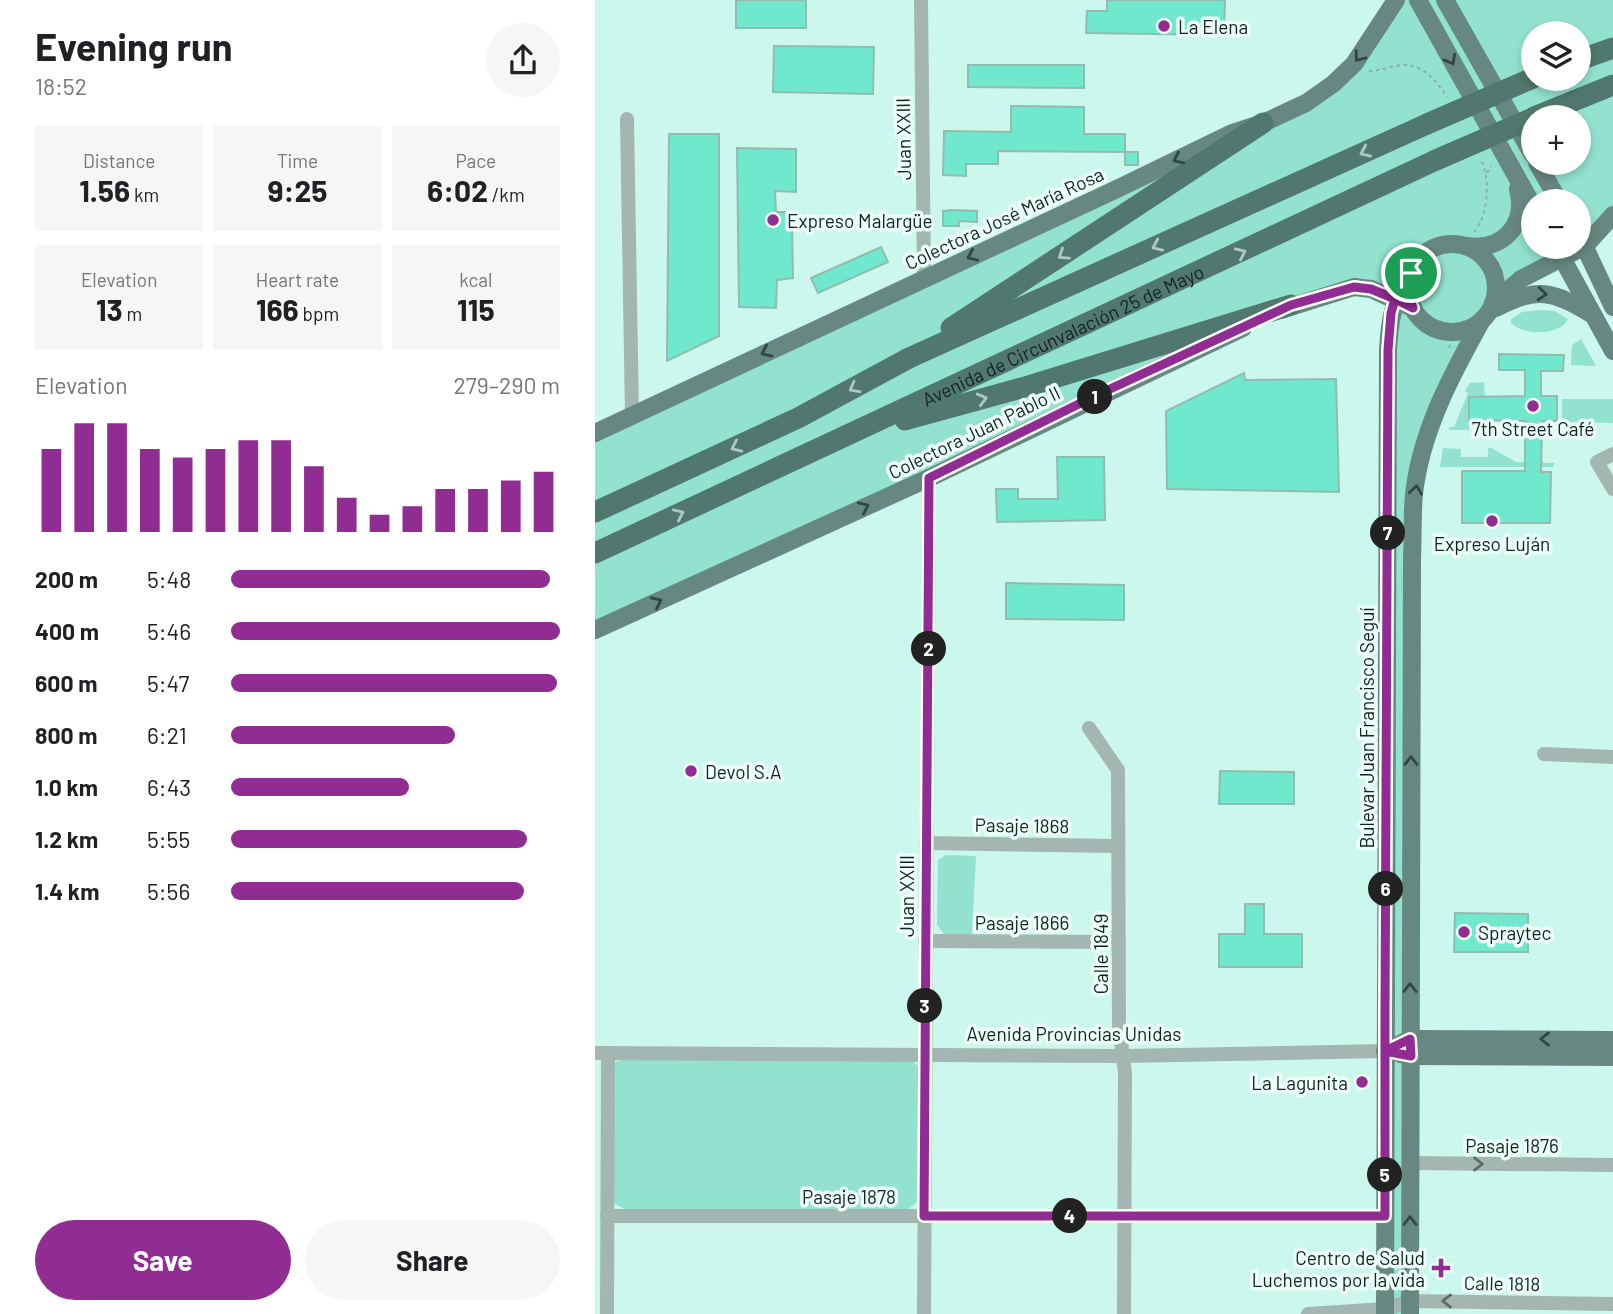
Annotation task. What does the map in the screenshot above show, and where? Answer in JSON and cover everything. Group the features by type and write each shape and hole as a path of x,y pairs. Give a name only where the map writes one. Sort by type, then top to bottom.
{"highway":[{"path":"1591,56 1613,48"},
{"path":"595,512 798,418 909,358 1521,83"},
{"name":"Avenida de Circunvalación 25 de Mayo","path":"1562,105 1613,85"},
{"path":"909,358 975,311 1019,286 1263,123"},
{"name":"Avenida de Circunvalación 25 de Mayo","path":"595,554 1436,160 1521,124"},
{"path":"846,436 1025,387 1291,305"}],"main road":[{"name":"Colectora José María Rosa","path":"595,433 1232,133 1263,123 1306,103 1333,84 1354,64 1396,0"},
{"path":"1418,0 1524,189"},
{"path":"1445,0 1521,134"},
{"path":"1516,175 1522,204 1519,219 1509,235 1483,248 1444,244 1424,254 1411,273 1409,297 1413,308 1426,324 1445,331 1465,330 1488,312 1521,279 1550,259"},
{"path":"1591,233 1613,215"},
{"path":"1410,1307 1414,493 1436,412 1453,373 1496,294 1494,274 1483,257 1467,246"},
{"path":"1562,259 1613,351"},
{"path":"1591,259 1613,306"},
{"name":"Bulevar Juan Francisco Seguí","path":"1385,1311 1388,350 1395,299 1411,273"},
{"name":"Colectora Juan Pablo II","path":"595,630 929,478 1095,396 1291,305 1354,287 1371,289 1413,308"},
{"path":"1488,312 1531,293 1549,294 1593,315"},
{"name":"Avenida Provincias Unidas","path":"1385,1051 1613,1040"},
{"name":"Avenida Provincias Unidas","path":"1410,1048 1613,1057"}],"street":[{"name":"Juan XXIII","path":"921,0 924,278"},
{"path":"627,119 632,415"},
{"path":"1613,454 1597,462 1613,489"},
{"name":"Juan XXIII","path":"924,1314 929,478"},
{"name":"Calle 1849","path":"1089,728 1118,769 1124,1314"},
{"path":"1544,754 1613,757"},
{"name":"Pasaje 1868","path":"926,843 1118,846"},
{"name":"Pasaje 1866","path":"925,941 1119,942"},
{"name":"Avenida Provincias Unidas","path":"601,1053 1123,1056 1385,1051"},
{"path":"601,1053 607,1216 601,1241 607,1314"},
{"name":"Pasaje 1876","path":"1410,1163 1613,1165"},
{"name":"Pasaje 1878","path":"607,1216 1385,1216"},
{"name":"Calle 1818","path":"1308,1314 1385,1311 1410,1307 1613,1304"}],"path":[{"path":"1486,174 1491,166"}],"green space":[{"path":"1396,0 1613,0 1613,215 1591,240 1591,189 1521,189 1521,259 1563,259 1514,285 1496,302 1479,325 1463,352 1436,411 1418,469 1414,494 1410,1314 1385,1314 1388,350 1395,299 1371,289 1354,287 1291,305 929,478 595,630 595,433 1232,133 1263,123 1306,103 1333,84 1354,64"},
{"path":"1555,311 1568,319 1557,329 1541,332 1524,330 1511,323 1511,319 1522,312"},
{"path":"1581,339 1596,366 1571,365 1572,345"},
{"path":"1484,382 1485,397 1470,397 1469,430 1449,430 1454,427 1470,383"},
{"path":"1562,399 1613,399 1613,423 1562,422"},
{"path":"1443,448 1461,449 1461,457 1488,457 1488,448 1491,448 1516,462 1554,463 1554,467 1440,467"},
{"path":"946,855 976,856 972,935 945,935 937,925 938,860"},
{"path":"622,1060 912,1060 918,1066 920,1076 918,1200 906,1210 626,1210 612,1202 613,1065"}],"building":[{"path":"736,0 806,0 806,28 736,28"},
{"path":"1107,0 1225,0 1224,35 1086,33 1087,11 1107,11"},
{"path":"774,46 874,47 873,94 773,92"},
{"path":"968,65 1084,65 1084,88 968,87"},
{"path":"1011,106 1084,107 1084,134 1125,134 1125,152 998,151 998,164 966,164 966,176 943,175 944,131 1011,132"},
{"path":"669,134 719,134 719,336 667,361"},
{"path":"737,148 796,149 796,192 775,191 776,212 785,212 792,221 793,278 777,280 776,308 739,307"},
{"path":"1125,152 1138,152 1138,165 1125,165"},
{"path":"943,211 977,211 977,222 959,221 959,226 943,226"},
{"path":"881,247 888,262 818,293 811,278"},
{"path":"1499,354 1564,355 1563,371 1541,371 1541,396 1557,396 1557,421 1542,421 1541,472 1551,472 1550,523 1462,523 1462,471 1525,471 1525,421 1469,420 1469,397 1525,396 1525,370 1499,370"},
{"path":"1244,373 1245,380 1336,379 1339,492 1167,489 1166,411"},
{"path":"1057,457 1104,457 1105,520 997,522 996,489 1018,489 1018,499 1058,499"},
{"path":"1006,583 1124,585 1124,620 1006,619"},
{"path":"1220,771 1294,772 1294,804 1219,804"},
{"path":"1245,904 1264,904 1264,934 1302,934 1302,967 1219,967 1219,934 1245,934"},
{"path":"1455,913 1528,914 1528,952 1454,952"}],"place":[{"name":"La Elena","path":"1164,26"},
{"name":"Expreso Malargüe","path":"773,220"},
{"name":"7th Street Café","path":"1533,406"},
{"name":"Expreso Luján","path":"1492,521"},
{"name":"Devol S.A","path":"691,771"},
{"name":"Spraytec","path":"1464,932"},
{"name":"La Lagunita","path":"1362,1082"},
{"name":"Centro de Salud Luchemos por la vida","path":"1441,1268"}],"route":[{"path":"1411,273 1395,299 1371,289 1354,287 1291,305 1095,396 929,478 924,1216 1385,1216 1385,1051 1410,1039 1411,1056 1385,1051 1388,350 1395,299 1413,308 1408,285 1411,273"}]}
